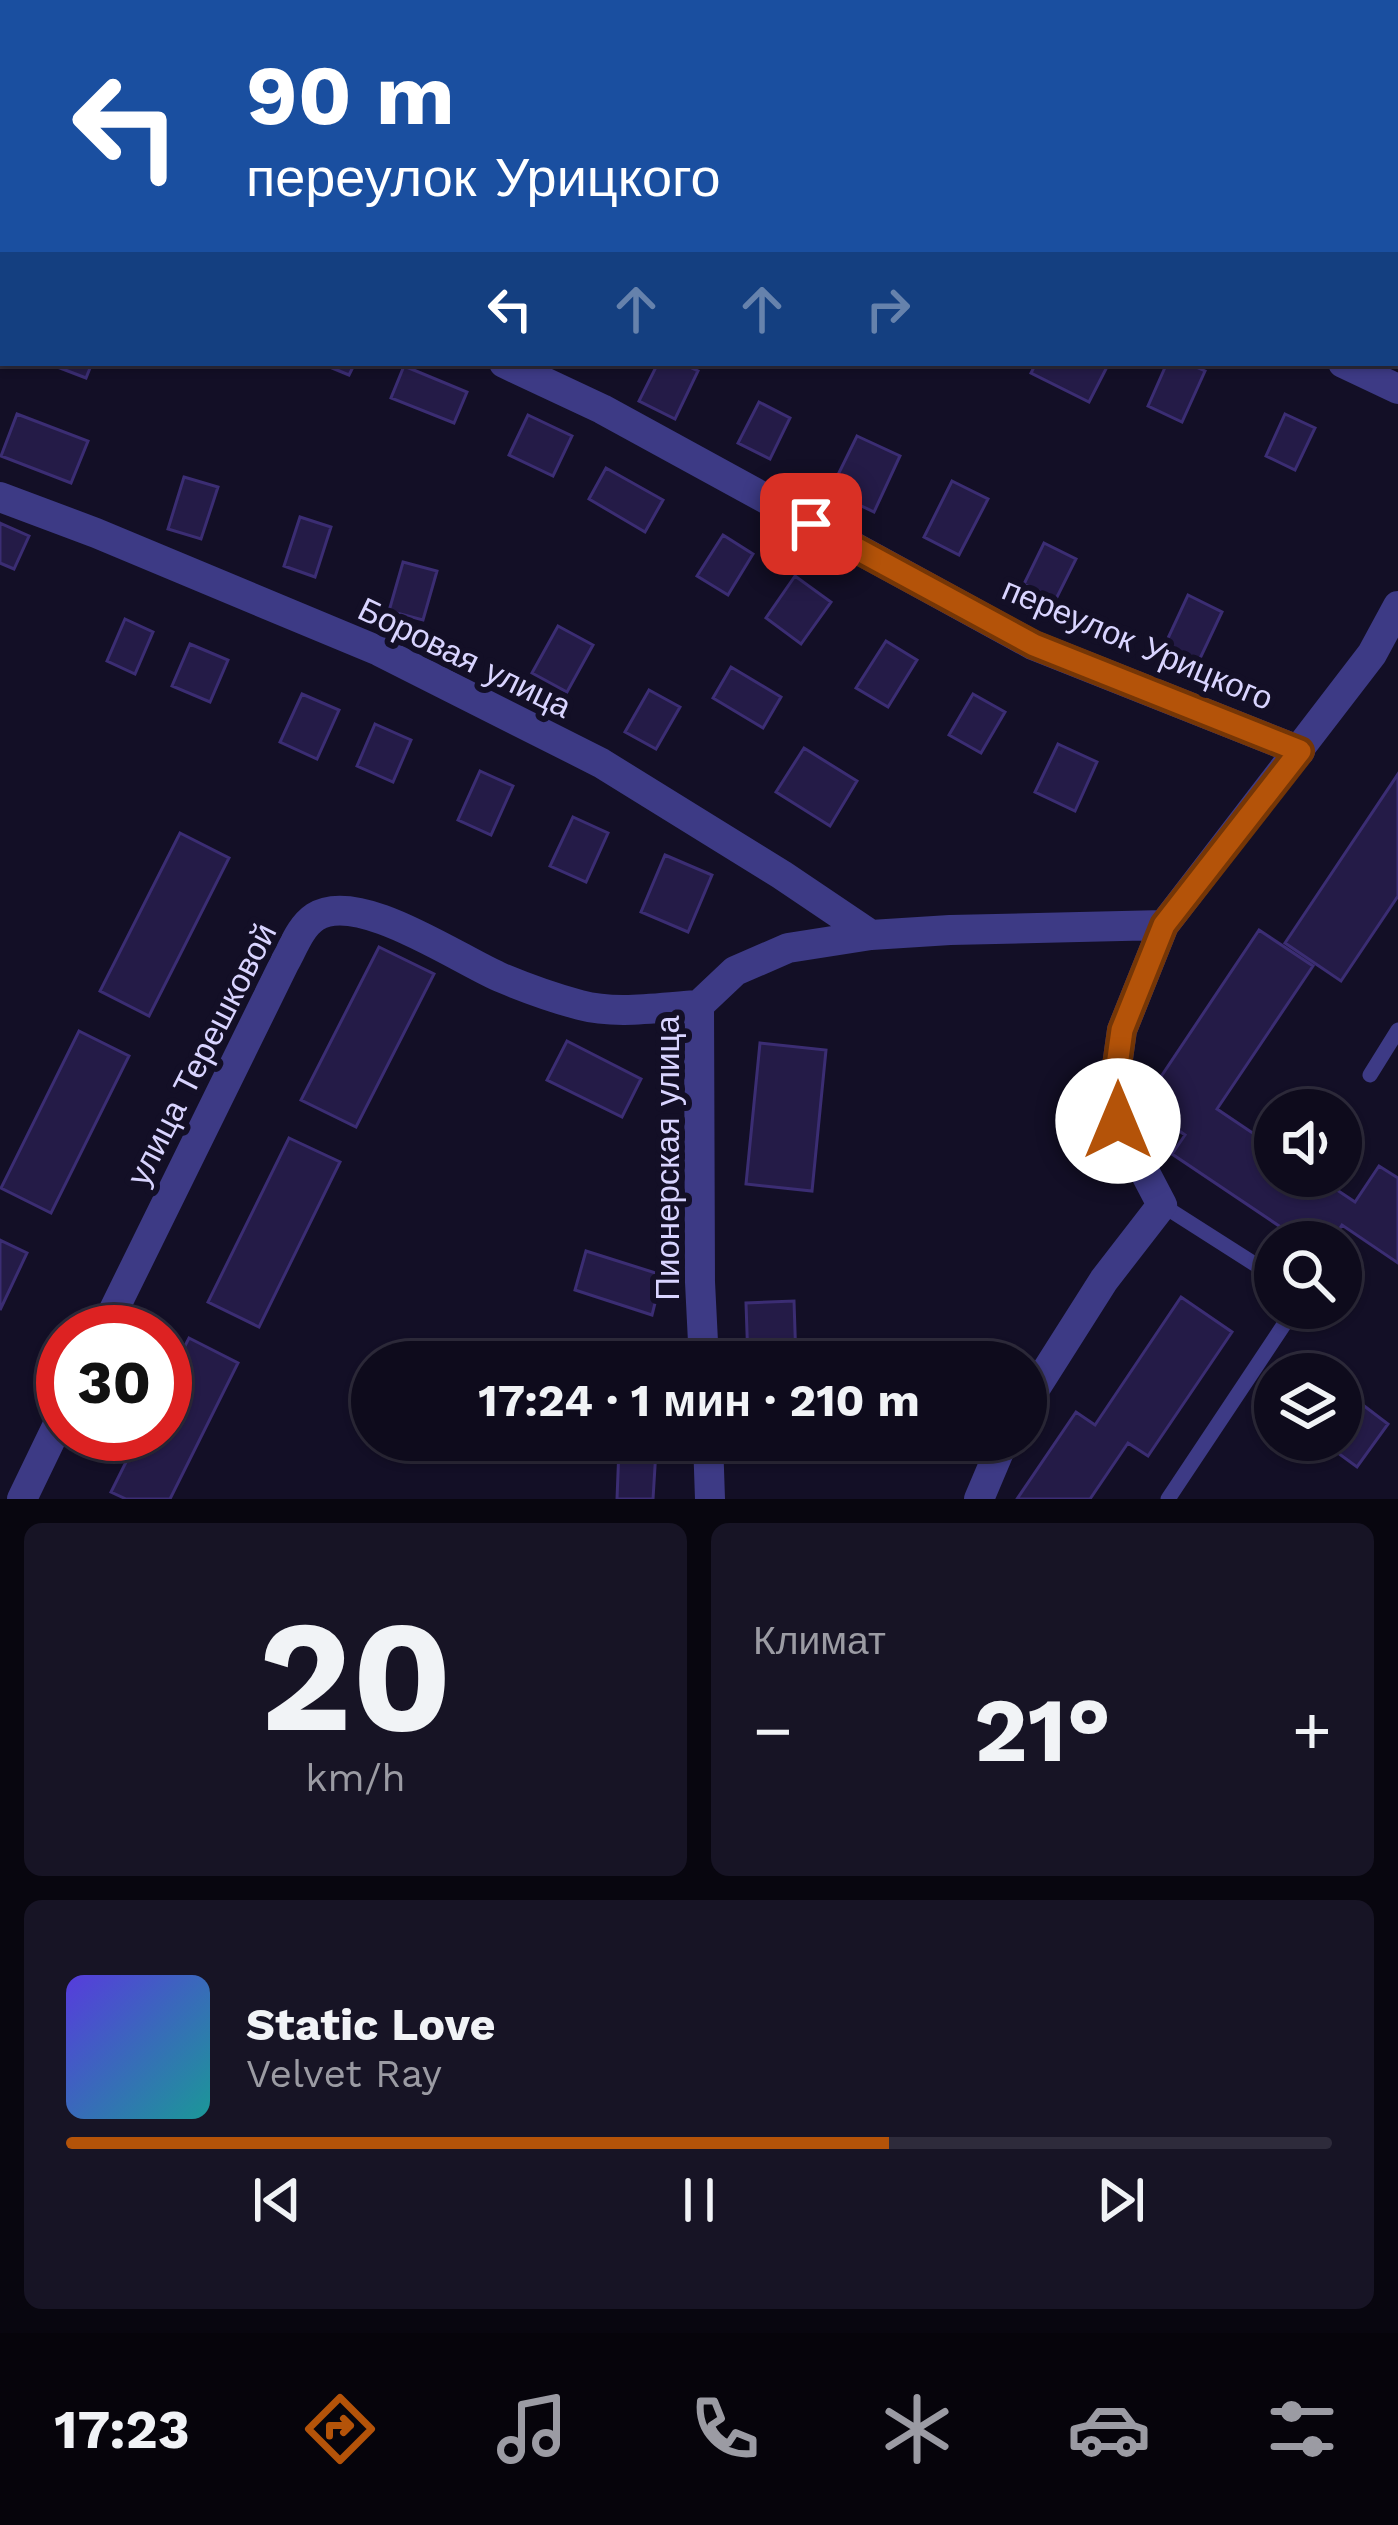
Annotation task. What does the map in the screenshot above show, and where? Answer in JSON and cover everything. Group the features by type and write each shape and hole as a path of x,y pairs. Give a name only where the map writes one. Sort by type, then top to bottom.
{"street":[{"name":"переулок Урицкого","path":"510,366 602,410 1034,645 1300,751"},
{"path":"1349,366 1398,389"},
{"name":"Боровая улица","path":"0,497 399,661 601,763 871,935"},
{"path":"1047,1370 1104,1280 1162,1205 1118,1121 1115,1080 1122,1030 1164,925 1372,654 1398,606"},
{"name":"улица Терешковой","path":"117,1305 285,962 304,928 318,914 350,911 392,921 501,977 584,1006 631,1009 699,1004"},
{"name":"Пионерская улица","path":"703,1341 699,1004 735,971 788,948 871,935 1164,925"},
{"path":"22,1499 40,1461"},
{"path":"709,1461 710,1499"},
{"path":"979,1499 995,1461"}],"lane":[{"path":"1370,1075 1398,1030"},
{"path":"1162,1205 1254,1264"},
{"path":"1168,1499 1280,1329"}],"building":[{"path":"55,366 91,366 86,378"},
{"path":"327,366 354,366 349,375"},
{"path":"404,366 467,392 454,423 391,398"},
{"path":"656,366 687,366 698,371 675,419 639,401"},
{"path":"1034,366 1107,366 1089,402 1031,373"},
{"path":"1166,366 1205,371 1182,422 1148,406"},
{"path":"759,402 790,418 770,459 738,443"},
{"path":"17,414 88,441 71,483 1,456"},
{"path":"1285,414 1315,428 1295,470 1266,456"},
{"path":"528,415 572,436 553,476 509,455"},
{"path":"857,436 900,456 874,512 830,491"},
{"path":"606,468 663,500 645,532 589,499"},
{"path":"184,477 218,487 201,539 168,529"},
{"path":"952,481 988,499 959,555 924,537"},
{"path":"300,517 331,527 315,577 284,566"},
{"path":"0,523 29,536 14,569 0,563"},
{"path":"723,535 753,554 728,595 697,576"},
{"path":"1044,543 1076,559 1056,599 1024,584"},
{"path":"403,562 437,571 423,620 389,611"},
{"path":"795,576 831,602 801,644 766,618"},
{"path":"1188,595 1222,612 1196,667 1162,651"},
{"path":"125,619 153,632 135,674 107,661"},
{"path":"558,626 593,645 567,692 532,673"},
{"path":"886,641 917,660 888,707 856,688"},
{"path":"190,644 228,660 210,702 172,686"},
{"path":"731,667 781,697 763,728 713,698"},
{"path":"649,690 680,707 656,749 625,732"},
{"path":"302,694 339,710 317,759 280,742"},
{"path":"973,694 1005,712 981,753 949,735"},
{"path":"375,724 411,740 393,782 357,766"},
{"path":"1058,744 1097,762 1075,811 1035,792"},
{"path":"804,748 857,781 830,826 776,792"},
{"path":"480,771 513,786 491,835 458,820"},
{"path":"1398,774 1398,896 1341,981 1285,943"},
{"path":"573,817 608,833 586,882 550,866"},
{"path":"180,833 229,858 149,1016 100,991"},
{"path":"665,855 712,875 688,932 641,912"},
{"path":"1259,930 1313,966 1217,1109 1254,1134 1254,1197 1348,1197 1355,1202 1379,1166 1398,1178 1398,1263 1362,1239 1362,1221 1272,1221 1172,1154 1185,1135 1142,1105"},
{"path":"379,947 434,974 356,1127 301,1100"},
{"path":"79,1031 129,1056 51,1213 1,1188"},
{"path":"567,1041 641,1079 622,1117 547,1080"},
{"path":"760,1043 826,1050 812,1191 746,1184"},
{"path":"289,1138 340,1162 259,1327 208,1302"},
{"path":"0,1240 27,1253 0,1310"},
{"path":"586,1251 662,1275 652,1315 575,1290"},
{"path":"1181,1297 1232,1332 1148,1456 1128,1443 1090,1499 1017,1499 1076,1412 1095,1425"},
{"path":"794,1301 795,1341 747,1341 746,1303"},
{"path":"192,1340 238,1363 192,1455"},
{"path":"1362,1404 1388,1424 1362,1460"},
{"path":"126,1461 189,1461 170,1499 126,1499 111,1492"},
{"path":"618,1461 655,1461 653,1499 617,1499"}],"route":[{"path":"811,524 1034,645 1300,751 1164,925 1122,1030 1115,1080 1118,1121"}]}
